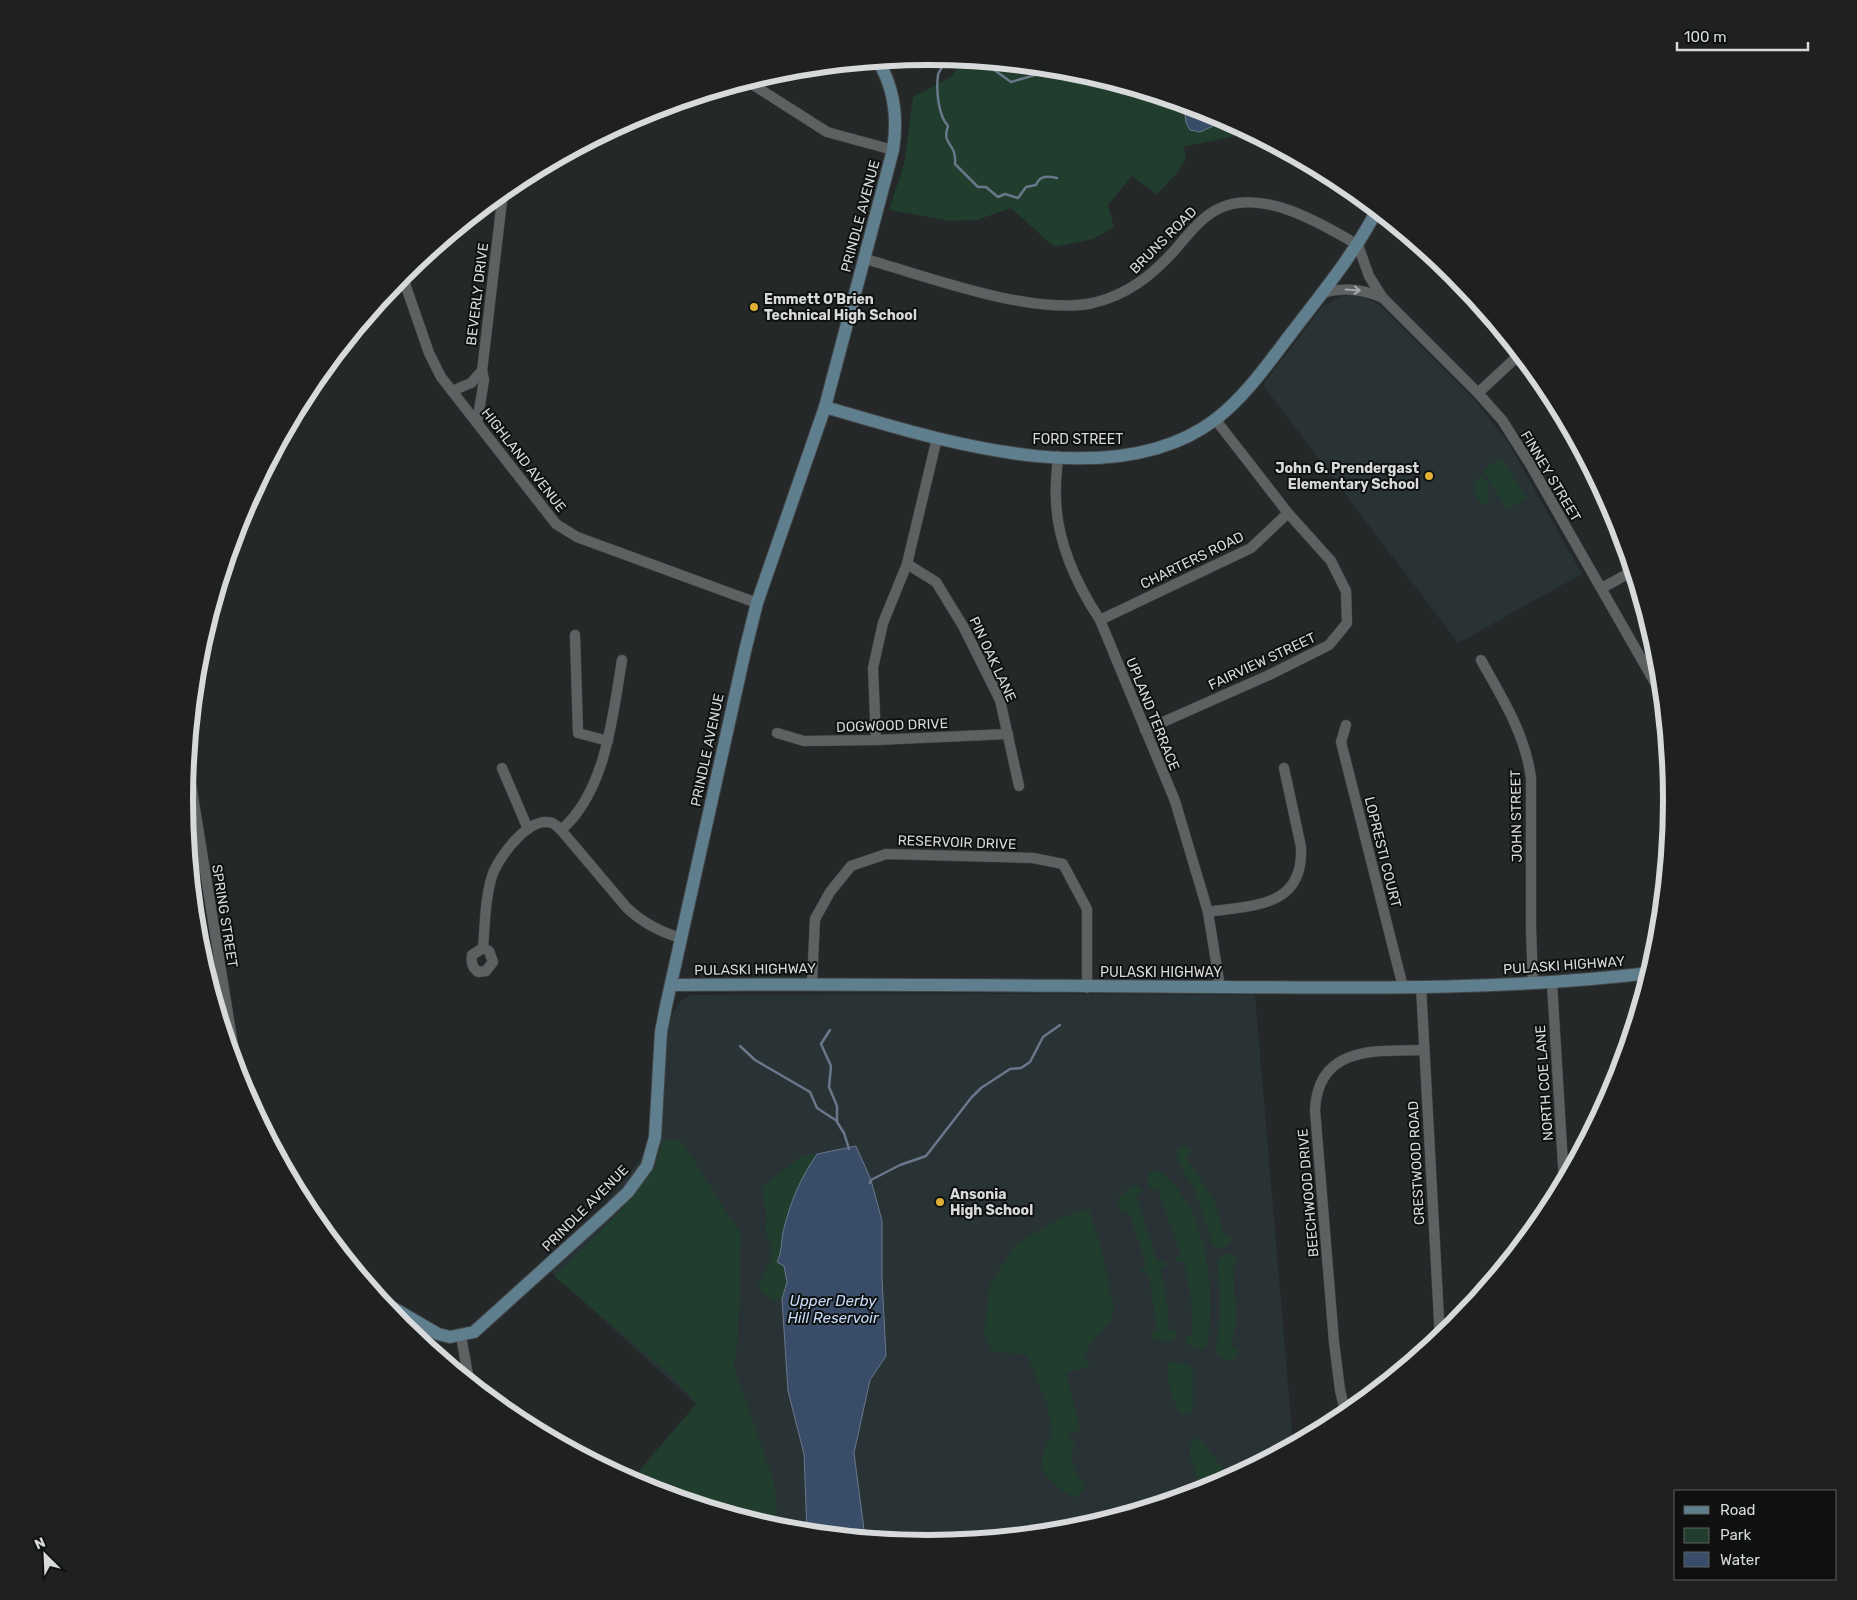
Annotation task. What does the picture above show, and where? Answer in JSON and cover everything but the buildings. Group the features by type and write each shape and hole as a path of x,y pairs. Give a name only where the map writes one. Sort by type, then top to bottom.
{"main road":[{"name":"PRINDLE AVENUE","path":"461,1336 474,1332 499,1311 628,1192 647,1166 655,1137 662,1032 681,938 757,603 825,407 893,150 896,132 894,103 891,88 881,67"},
{"name":"FORD STREET","path":"825,407 937,438 993,451 1058,456 1113,456 1147,450 1176,441 1215,419 1233,404 1261,373 1358,245 1374,216"},
{"name":"PULASKI HIGHWAY","path":"671,986 812,983 1087,988 1403,987 1552,983 1642,973"},
{"path":"404,1315 432,1332 450,1336 461,1336"}],"street":[{"path":"754,86 827,132 893,150"},
{"name":"BRUNS ROAD","path":"864,259 1013,299 1046,305 1070,306 1094,302 1135,287 1158,269 1206,216 1227,204 1241,201 1265,203 1299,215 1358,245"},
{"name":"BEVERLY DRIVE","path":"477,423 484,380 482,371 502,202"},
{"name":"FINNEY STREET","path":"1358,245 1368,276 1382,297 1478,393 1502,420 1530,464 1653,678"},
{"name":"HIGHLAND AVENUE","path":"405,284 429,353 441,378 550,518 567,532 658,568 757,603"},
{"name":"FINNEY STREET","path":"1322,293 1335,289 1358,290 1382,297"},
{"path":"1478,393 1516,358"},
{"path":"452,391 472,383 482,371"},
{"name":"FAIRVIEW STREET","path":"1145,730 1269,675 1329,645 1347,623 1346,591 1331,561 1288,513 1215,419"},
{"path":"876,740 873,668 883,623 908,564 937,438"},
{"name":"UPLAND TERRACE","path":"1058,456 1056,500 1070,566 1082,593 1100,620 1175,801 1208,912 1220,987"},
{"name":"CHARTERS ROAD","path":"1100,620 1251,548 1288,513"},
{"name":"PIN OAK LANE","path":"908,564 936,582 963,626 1000,700 1020,786"},
{"path":"1602,588 1627,574"},
{"path":"575,635 578,734 608,740"},
{"path":"561,830 574,816 594,783 604,759 622,660"},
{"name":"JOHN STREET","path":"1481,660 1514,719 1528,760 1531,778 1533,984"},
{"name":"LOPRESTI COURT","path":"1346,725 1341,742 1403,987"},
{"name":"DOGWOOD DRIVE","path":"777,733 804,741 1008,734"},
{"path":"502,768 528,829"},
{"path":"1208,912 1268,902 1284,894 1294,884 1302,860 1301,847 1284,768"},
{"name":"SPRING STREET","path":"193,797 230,1026"},
{"path":"483,948 486,902 493,874 510,846 528,829 543,823 552,823 561,830 627,908 650,926 681,938"},
{"name":"RESERVOIR DRIVE","path":"812,983 815,919 830,892 851,866 886,854 1033,858 1063,864 1087,909 1087,988"},
{"name":"NORTH COE LANE","path":"1552,983 1563,1171"},
{"name":"CRESTWOOD ROAD","path":"1421,986 1439,1328"},
{"name":"BEECHWOOD DRIVE","path":"1344,1406 1333,1332 1315,1110 1318,1088 1327,1071 1366,1051 1424,1050"},
{"path":"461,1336 468,1372"}],"shaded area":[{"name":"John G. Prendergast Elementary School","path":"1362,296 1381,306 1472,397 1508,442 1582,574 1458,643 1263,385 1322,307 1340,297"},
{"name":"Ansonia High School","path":"691,995 1255,995 1293,1439 1210,1479 1165,1496 1119,1510 1072,1521 1024,1529 977,1533 928,1535 880,1533 833,1529 785,1521 738,1510 692,1496 636,1474 696,1404 551,1272 662,1132 667,1031 672,1014 681,1001"}],"green space":[{"path":"959,66 1024,71 1072,79 1119,90 1165,104 1241,135 1183,147 1186,157 1178,172 1157,194 1132,176 1108,205 1114,227 1093,239 1054,247 1011,208 977,220 950,221 889,210 904,164 913,97 951,77"},
{"path":"1502,458 1526,498 1507,509 1483,470"},
{"path":"1482,476 1489,484 1487,492 1489,501 1486,505 1479,501 1475,492 1475,481"},
{"path":"663,1140 681,1141 741,1234 738,1335 734,1368 774,1481 777,1519 692,1496 637,1474 697,1403 667,1372 554,1276 616,1216 655,1167"},
{"path":"1185,1146 1191,1149 1191,1153 1186,1157 1215,1203 1224,1235 1230,1235 1231,1240 1228,1246 1219,1248 1213,1245 1195,1190 1177,1159 1178,1148"},
{"path":"817,1154 800,1182 783,1232 777,1262 783,1266 787,1282 782,1299 775,1301 762,1293 758,1286 771,1258 771,1245 765,1231 767,1218 762,1187 801,1157"},
{"path":"1159,1171 1175,1186 1188,1205 1198,1227 1205,1251 1209,1276 1210,1324 1207,1345 1201,1349 1185,1343 1187,1336 1193,1335 1191,1298 1184,1262 1177,1262 1176,1258 1181,1255 1158,1189 1151,1189 1147,1180 1150,1172"},
{"path":"1133,1186 1139,1187 1142,1192 1136,1196 1157,1261 1165,1261 1166,1266 1160,1268 1167,1303 1169,1330 1176,1331 1175,1339 1169,1342 1154,1339 1151,1331 1157,1330 1149,1273 1142,1273 1141,1269 1147,1266 1129,1212 1122,1211 1119,1207 1118,1198"},
{"path":"1089,1209 1100,1245 1114,1307 1110,1322 1094,1339 1084,1355 1090,1366 1066,1373 1080,1430 1068,1433 1075,1446 1070,1456 1085,1489 1073,1498 1054,1484 1043,1471 1042,1456 1052,1434 1048,1406 1027,1355 992,1351 984,1334 990,1285 1015,1245 1062,1217"},
{"path":"1229,1253 1236,1258 1238,1264 1233,1266 1236,1323 1231,1347 1238,1348 1235,1358 1230,1361 1218,1355 1216,1351 1221,1307 1217,1261"},
{"path":"1168,1361 1188,1365 1193,1369 1193,1408 1191,1413 1183,1414 1176,1405 1169,1382"},
{"path":"1199,1437 1225,1472 1201,1482 1191,1461 1191,1443"}],"water":[{"path":"1185,111 1217,124 1200,132 1190,130 1186,123"},
{"name":"Upper Derby Hill Reservoir","path":"856,1146 871,1180 882,1221 882,1278 886,1356 870,1380 854,1453 864,1532 807,1525 804,1454 788,1391 782,1299 787,1282 784,1266 777,1262 789,1210 800,1182 817,1154"}],"waterway":[{"path":"943,66 938,75 937,88 942,116 948,126 946,137 954,152 955,164 978,187 986,187 998,197 1005,194 1018,198 1026,187 1036,185 1040,179 1047,177 1057,178"},
{"path":"992,68 1011,82 1040,74"},
{"path":"870,1183 871,1180 900,1165 926,1156 981,1088 1010,1069 1021,1068 1030,1062 1043,1037 1060,1025"},
{"path":"830,1030 821,1044 831,1066 829,1087 837,1106 837,1122 844,1133 849,1149"},
{"path":"740,1046 755,1060 810,1092 817,1108 837,1121"}],"place":[{"name":"Emmett O'Brien Technical High School","path":"754,307"},
{"name":"John G. Prendergast Elementary School","path":"1429,476"},
{"name":"Ansonia High School","path":"940,1202"}]}
